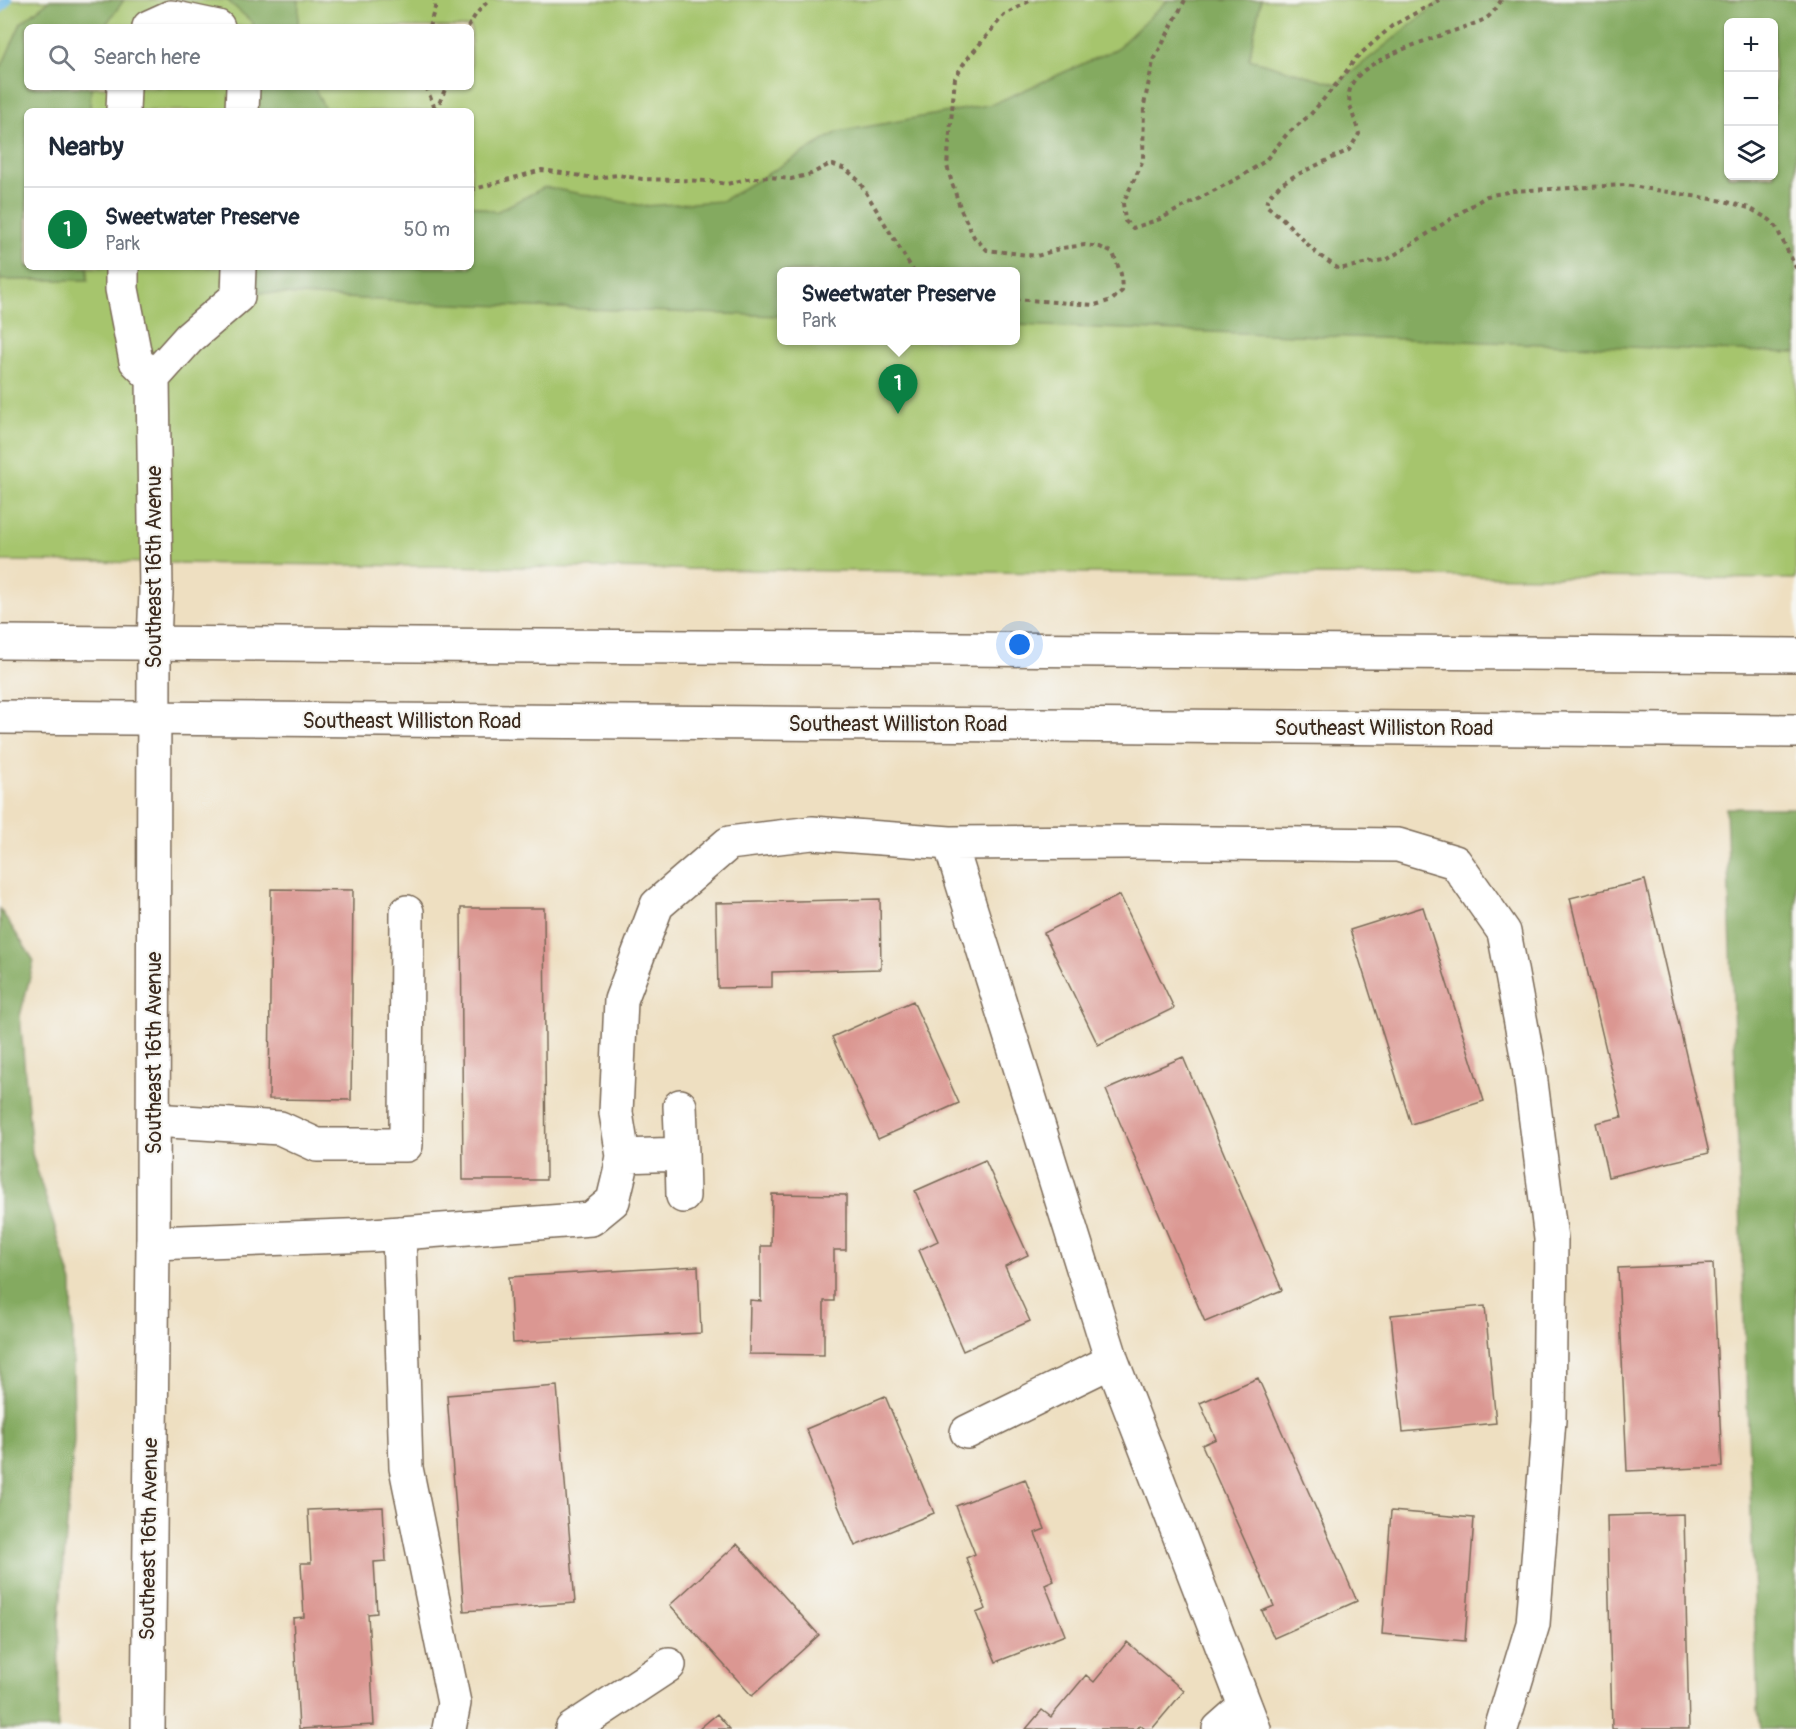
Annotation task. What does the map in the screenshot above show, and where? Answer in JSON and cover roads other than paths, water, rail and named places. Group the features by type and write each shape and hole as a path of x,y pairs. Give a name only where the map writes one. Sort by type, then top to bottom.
{"main road":[{"path":"156,24 171,17 204,24"},
{"path":"123,108 124,90"},
{"path":"242,108 243,90"},
{"path":"122,270 122,289 136,361 153,378 189,338 238,296 239,270"},
{"name":"Southeast 16th Avenue","path":"148,1729 156,592 153,378"},
{"path":"0,642 1796,655"},
{"name":"Southeast Williston Road","path":"0,717 1796,731"},
{"path":"153,1243 399,1233 591,1219 613,1201 623,1156 616,1113 621,1000 657,905 729,843 812,833 950,843 1398,845 1455,862 1504,932 1529,1066 1551,1239 1549,1420 1533,1624 1501,1729"},
{"path":"950,843 1112,1361 1250,1718 1219,1729"},
{"path":"154,1120 280,1128 317,1145 406,1145 407,912"},
{"path":"680,1106 682,1196"},
{"path":"623,1156 682,1154"},
{"path":"399,1233 406,1468 454,1703 449,1729"},
{"path":"967,1431 1112,1361"},
{"path":"572,1729 669,1665"}],"waterway":[{"path":"0,8 7,0"}],"place":[{"name":"Sweetwater Preserve","path":"898,414"}]}
